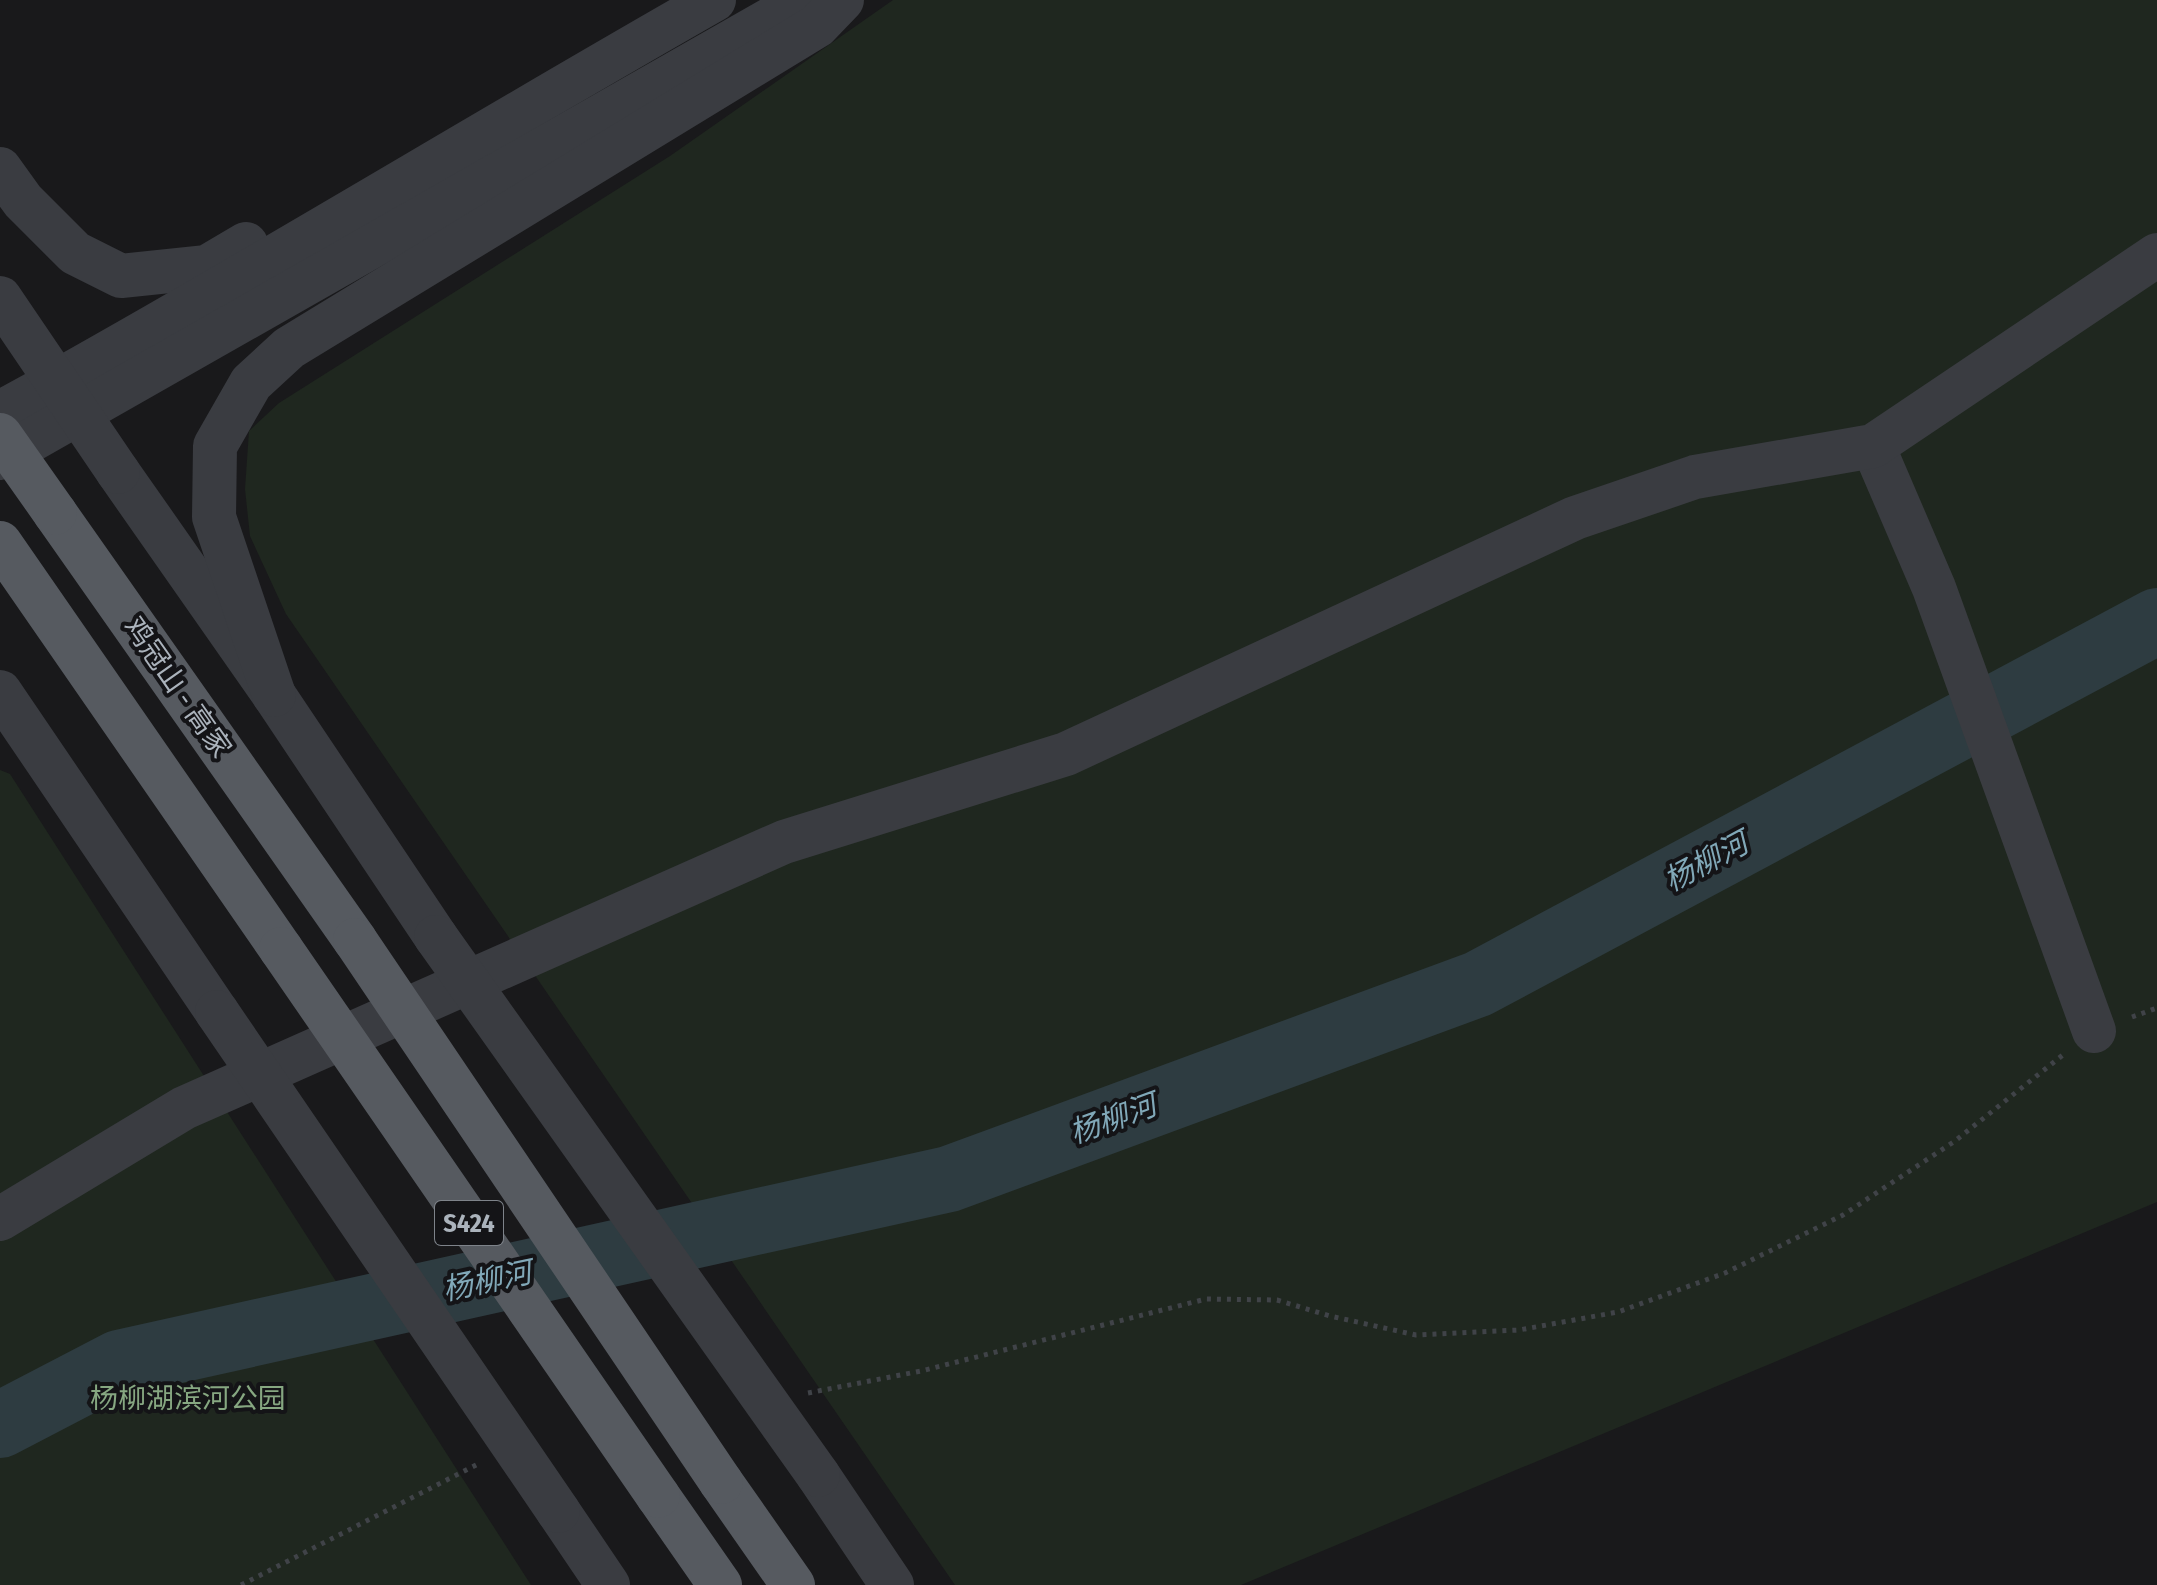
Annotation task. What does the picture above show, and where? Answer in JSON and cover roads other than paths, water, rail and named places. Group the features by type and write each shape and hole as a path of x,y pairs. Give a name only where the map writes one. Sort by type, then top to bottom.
{"main road":[{"name":"鸡冠山 - 高家","path":"0,435 355,940 793,1585"},
{"name":"S424","path":"0,543 720,1585"}],"street":[{"path":"0,413 109,353 714,0"},
{"path":"0,458 804,0"},
{"path":"274,695 214,517 215,446 251,383 289,348 817,26 842,0"},
{"path":"0,169 23,201 75,253 121,276 207,267 393,157 573,81"},
{"path":"0,1219 184,1108 784,842 1066,754 1575,518 1695,477 1873,446 2157,255"},
{"path":"0,298 274,695 436,937 818,1475 892,1585"},
{"path":"1873,446 1934,588 2094,1031"},
{"path":"0,692 608,1585"},
{"path":"0,723 48,763"}],"waterway":[{"name":"杨柳河","path":"0,1425 119,1363 949,1179 1478,984 2157,621"}],"park label":[{"name":"杨柳湖滨河公园","path":"188,1398"}]}
